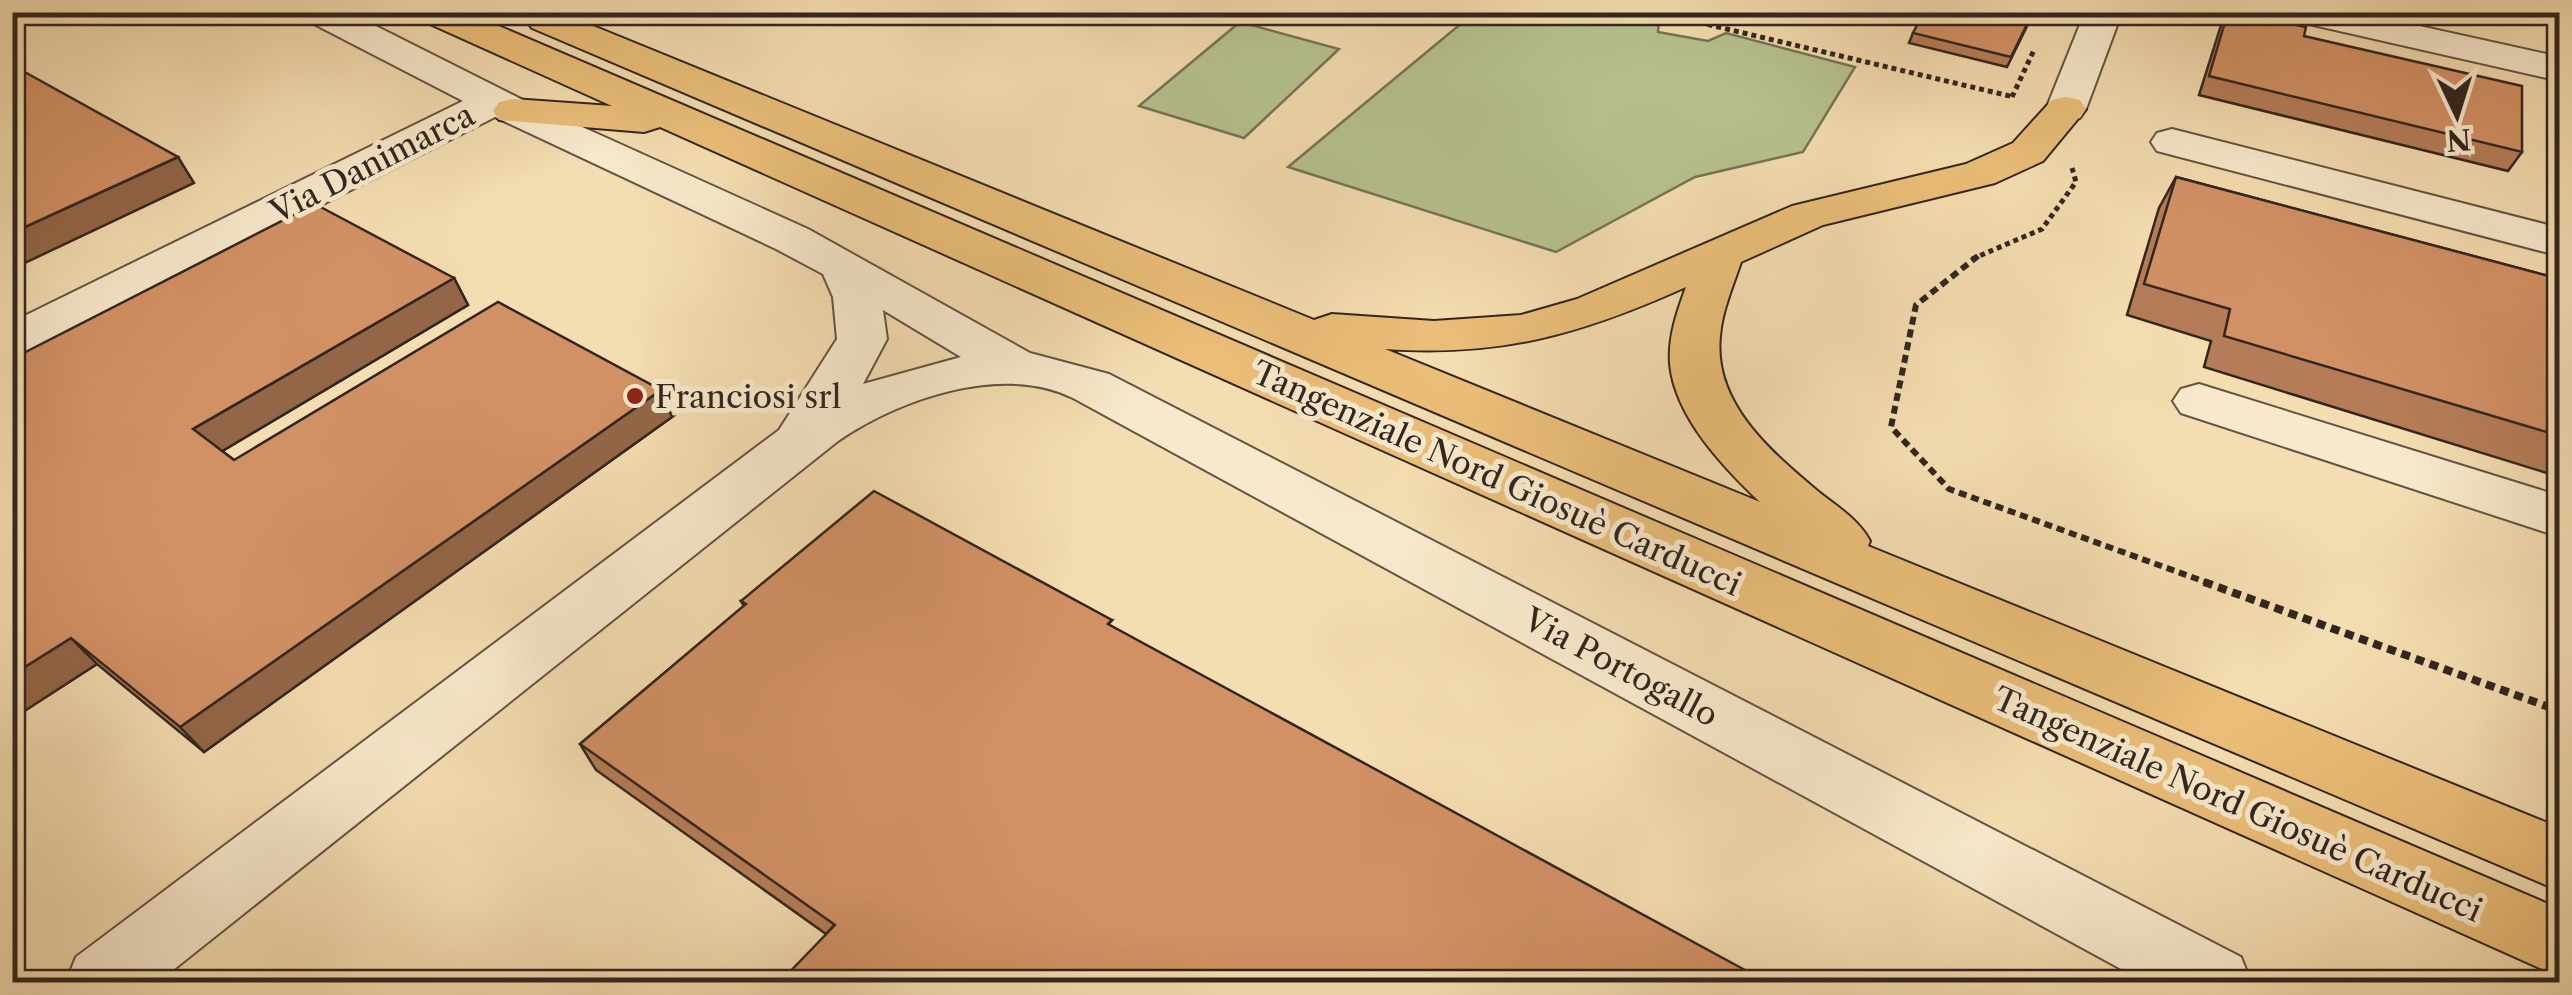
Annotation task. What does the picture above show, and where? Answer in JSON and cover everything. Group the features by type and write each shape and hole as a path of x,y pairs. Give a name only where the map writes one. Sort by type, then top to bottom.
{"highway":[{"name":"Tangenziale Nord Giosuè Carducci","path":"434,12 2560,944"},
{"name":"Tangenziale Nord Giosuè Carducci","path":"526,12 2560,860"},
{"path":"503,106 694,125"},
{"path":"1268,321 1362,334 1416,336 1522,330 1594,310 1808,215 1980,174 2028,152 2066,109"},
{"path":"1722,250 1694,342 1701,387 1733,443 1773,485 1891,581"}],"street":[{"path":"2066,109 2104,12"},
{"path":"2304,12 2560,69"},
{"path":"319,13 503,106"},
{"name":"Via Danimarca","path":"12,342 503,106 792,239 1021,370"},
{"path":"2172,142 2560,242"},
{"path":"2202,176 2560,271"},
{"path":"785,452 834,391 862,339 858,297 842,266"},
{"path":"102,982 785,452 854,408 925,382 1021,370"},
{"name":"Via Portogallo","path":"1021,370 1072,378 1104,394 2215,982"},
{"path":"2198,400 2560,517"}],"path":[{"path":"1656,12 2066,109 2066,144 2076,182 2042,229 1972,259 1916,305 1891,426 1949,489 2560,711"}],"green space":[{"path":"1475,12 1622,13 1659,22 1658,32 1708,41 1726,33 1855,67 1803,152 1695,177 1556,252 1288,167"},
{"path":"1240,22 1339,49 1244,138 1139,106"}],"building":[{"path":"1924,12 2033,12 2011,57 1913,33"},
{"path":"2228,12 2278,15 2276,21 2306,27 2304,36 2522,86 2522,152 2209,76"},
{"path":"12,65 178,157 12,233"},
{"path":"2176,177 2560,279 2560,436 2224,336 2230,309 2144,284"},
{"path":"315,204 454,278 193,429 234,460 498,302 661,390 180,727 71,638 12,675 12,359"},
{"path":"874,491 1112,620 1108,624 1767,982 780,982 835,925 580,744 746,604 741,601"}],"place":[{"name":"Franciosi srl","path":"635,396"}]}
